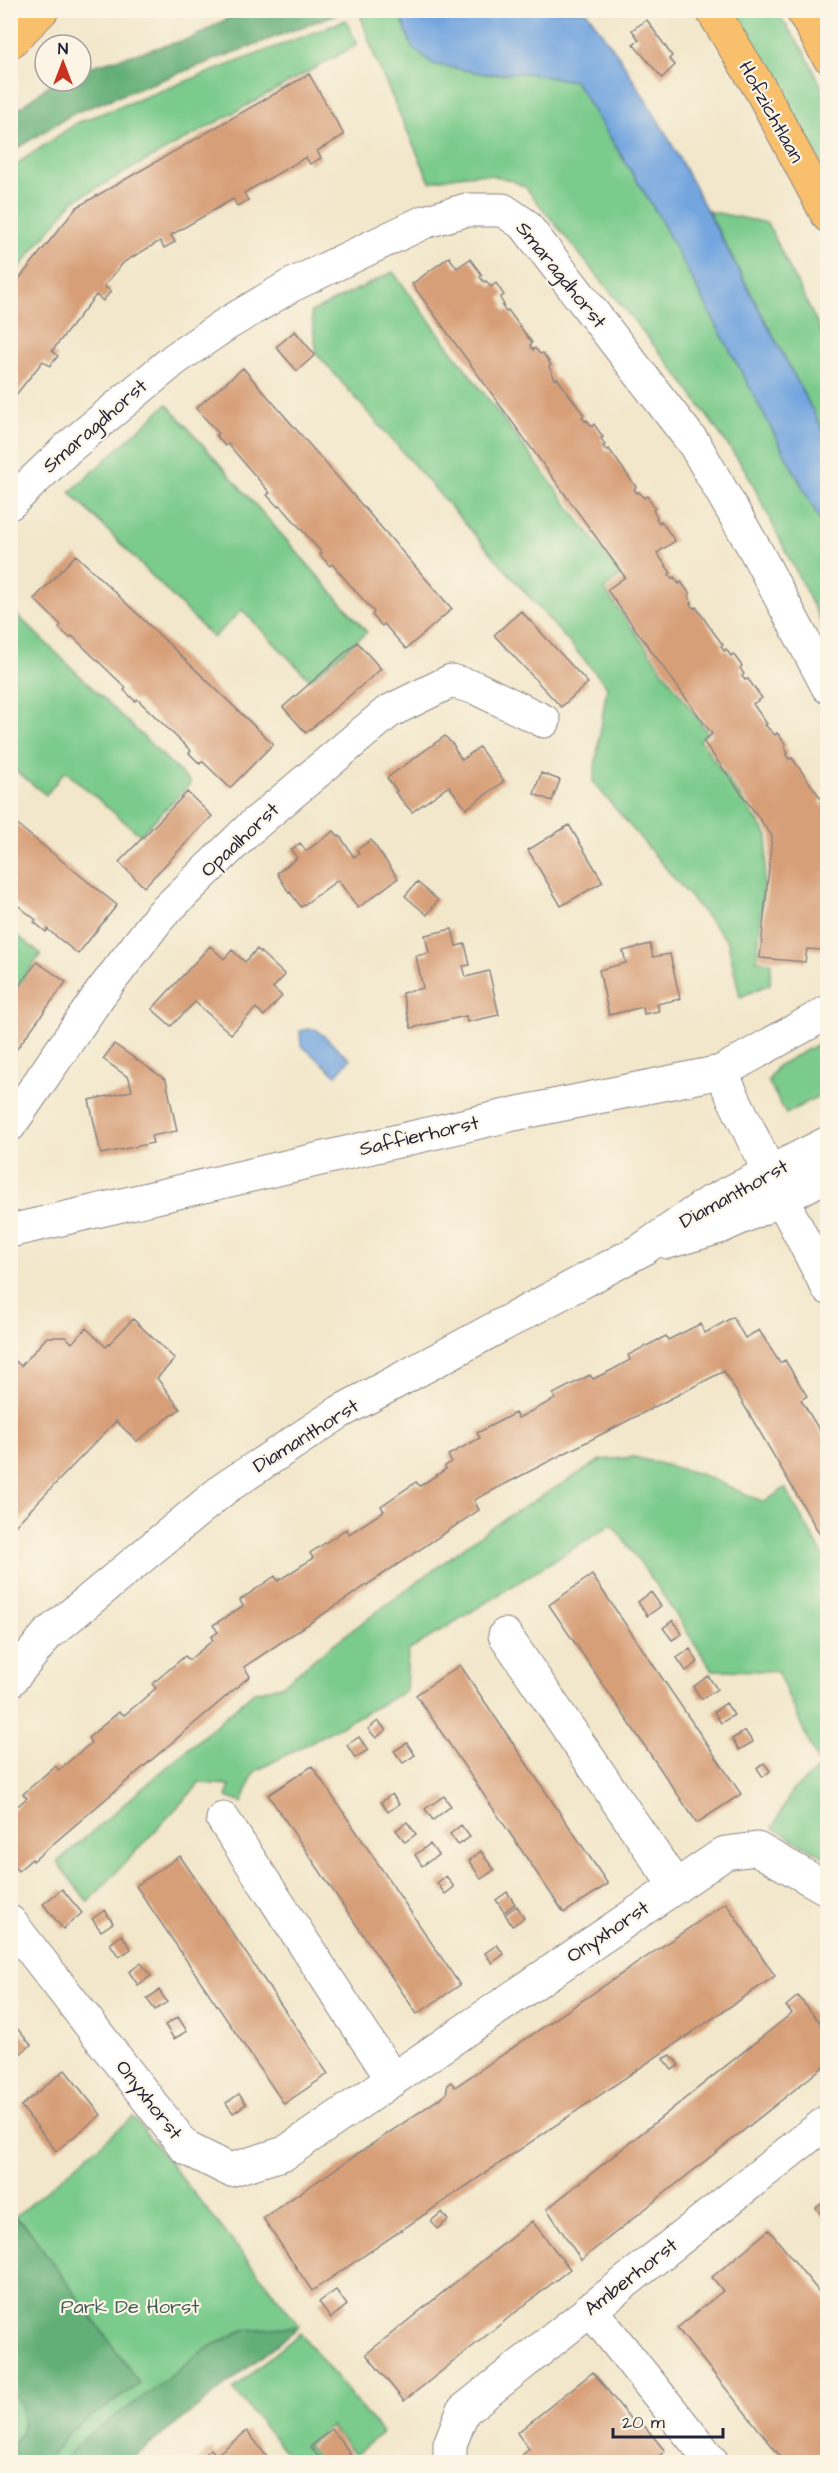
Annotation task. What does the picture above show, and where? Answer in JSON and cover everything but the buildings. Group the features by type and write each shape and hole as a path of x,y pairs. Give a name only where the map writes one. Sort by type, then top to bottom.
{"main road":[{"path":"10,42 42,10"},
{"name":"Hofzichtlaan","path":"712,10 762,92 828,216"},
{"path":"802,10 828,57"}],"street":[{"name":"Smaragdhorst","path":"10,503 68,447 168,365 225,325 290,286 424,222 466,210 503,210 525,225 695,445 757,553 828,687"},
{"name":"Opaalhorst","path":"10,1125 100,994 160,916 250,828 388,711 451,681 476,688 544,721"},
{"path":"828,1012 721,1072 775,1186 828,1288"},
{"name":"Saffierhorst","path":"10,1231 524,1111 721,1072"},
{"name":"Diamanthorst","path":"10,1681 47,1635 225,1488 340,1412 643,1249 720,1227 828,1143"},
{"name":"Diamanthorst","path":"775,1186 828,1174"},
{"path":"505,1635 676,1887"},
{"path":"223,1819 393,2080"},
{"name":"Onyxhorst","path":"10,1922 186,2148 230,2170 285,2152 725,1853 757,1849 828,1889"},
{"name":"Amberhorst","path":"450,2453 463,2411 828,2121"},
{"path":"590,2309 712,2463"}],"green space":[{"path":"241,11 344,11 74,113 11,152 11,115 39,93 93,93 93,66 192,38"},
{"path":"359,11 399,11 412,47 486,74 523,73 575,81 657,213 827,533 827,634 746,471 682,380 525,187 501,177 478,174 455,176 430,182 376,61"},
{"path":"731,11 776,11 804,51 827,98 827,174 770,70"},
{"path":"346,20 357,45 73,201 11,278 11,168 77,123"},
{"path":"708,211 767,223 827,343 827,438"},
{"path":"393,272 621,576 604,589 708,733 700,740 768,836 757,960 771,962 770,984 740,997 728,942 593,782 607,686 317,354 311,312"},
{"path":"167,404 367,632 310,680 242,610 213,638 70,492"},
{"path":"16,614 191,783 140,835 65,771 46,795 11,767 10,618"},
{"path":"10,930 41,954 11,995 10,995"},
{"path":"827,1039 827,1091 786,1114 768,1081 777,1066"},
{"path":"634,1457 700,1474 764,1502 785,1488 827,1562 827,1858 773,1828 791,1792 820,1767 777,1671 712,1670 657,1586 612,1524 408,1651 406,1691 254,1772 242,1803 226,1797 230,1785 200,1783 88,1902 57,1862 254,1692 281,1686 328,1648 494,1525 601,1460"},
{"name":"Park De Horst","path":"133,2117 300,2326 128,2462 11,2462 11,2220"},
{"path":"11,2216 24,2223 140,2384 70,2431 46,2462 11,2462 11,2447 22,2433 22,2407 11,2391"},
{"path":"300,2326 128,2462 62,2462 83,2439 162,2383 205,2349 243,2330"},
{"path":"300,2333 382,2433 355,2455 331,2426 307,2446 321,2462 294,2462 233,2389"}],"water":[{"path":"399,11 586,11 620,58 667,135 827,438 827,533 657,213 575,81 523,73 486,74 433,64 412,47"},
{"path":"316,1029 350,1059 336,1075 301,1045 300,1031"}]}
